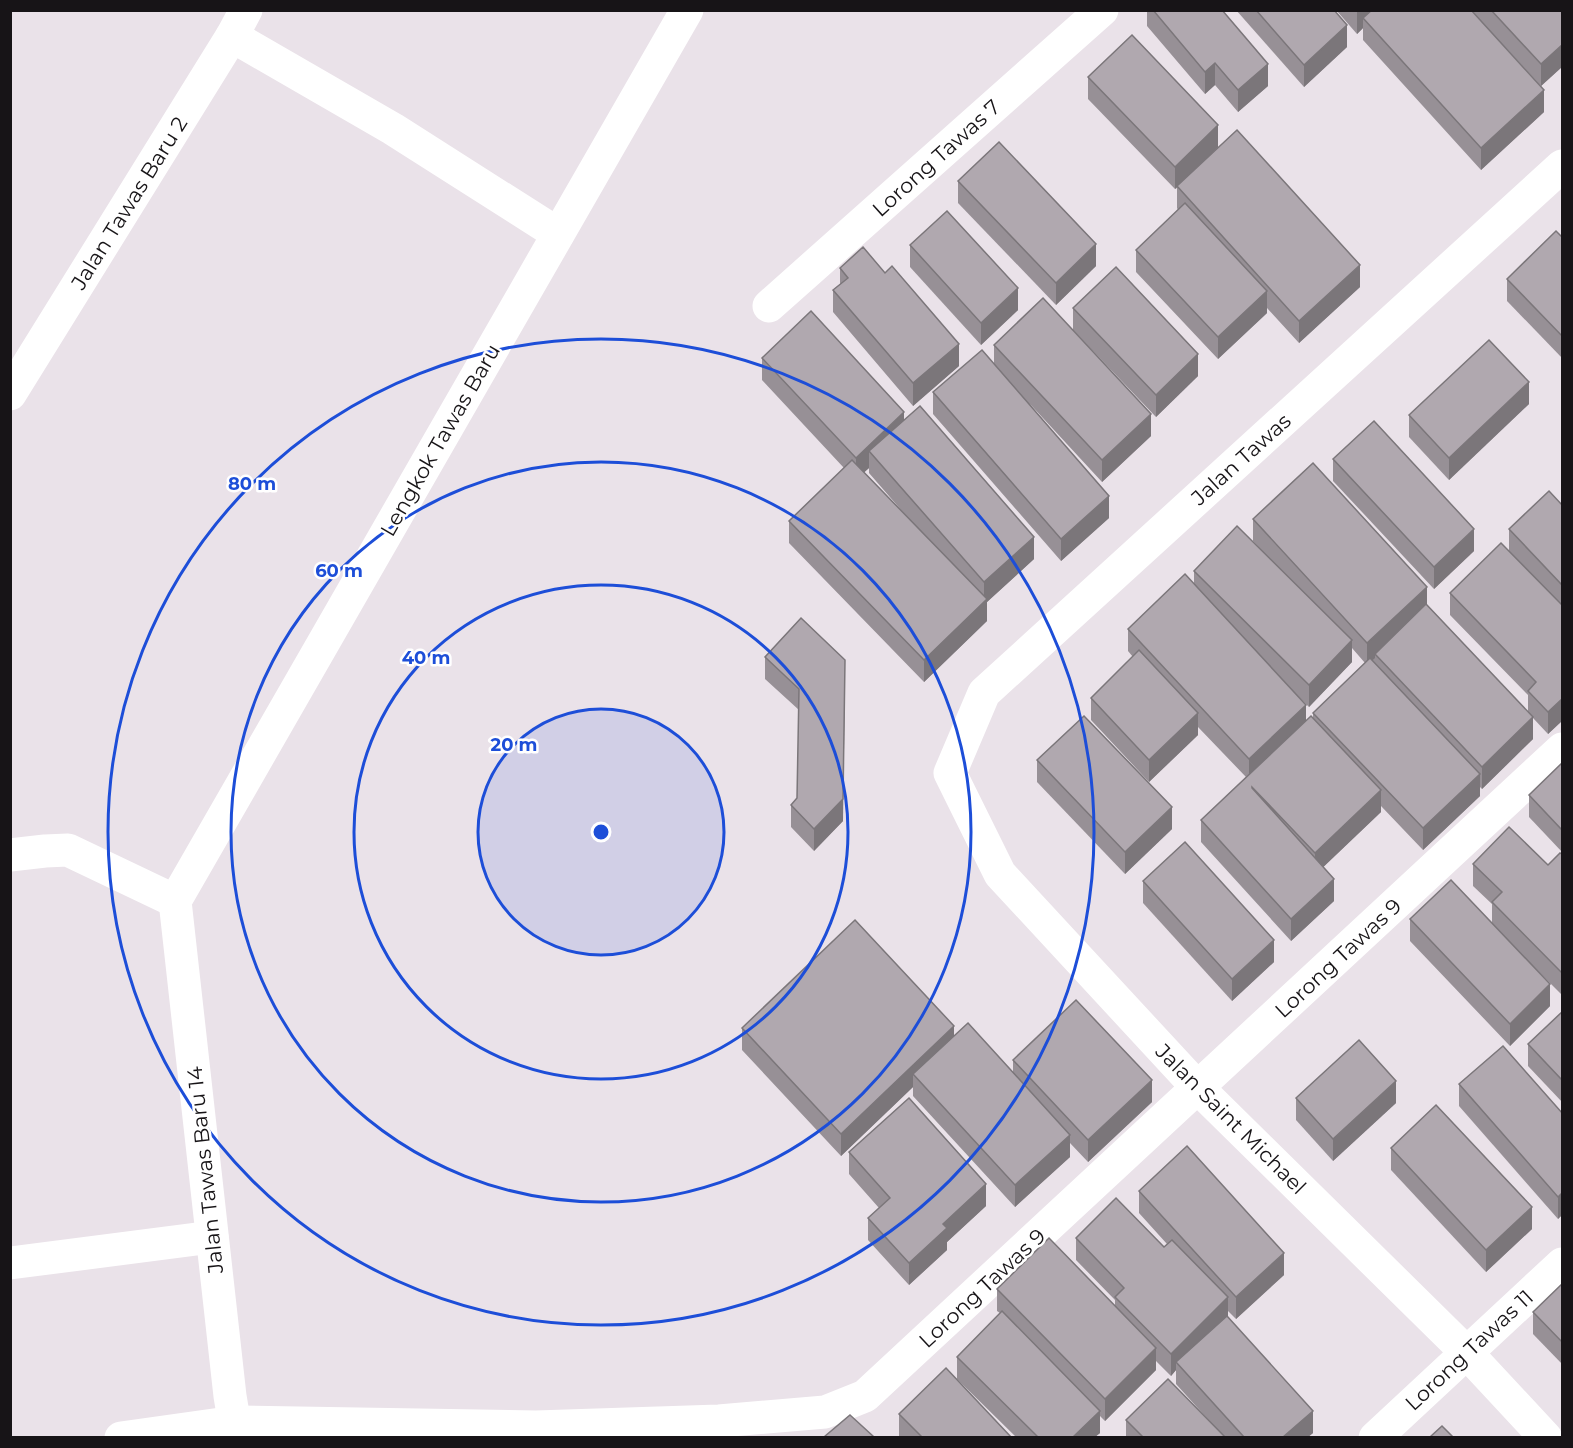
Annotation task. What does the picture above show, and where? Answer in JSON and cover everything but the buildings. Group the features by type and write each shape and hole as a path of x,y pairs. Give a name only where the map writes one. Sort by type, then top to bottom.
{"street":[{"name":"Lengkok Tawas Baru","path":"175,901 687,10"},
{"name":"Lorong Tawas 7","path":"769,306 1102,10"},
{"path":"239,23 393,129 558,234"},
{"name":"Jalan Tawas Baru 2","path":"10,394 239,23"},
{"name":"Jalan Tawas","path":"950,773 984,693 1563,166"},
{"name":"Lorong Tawas 9","path":"121,1437 236,1430 536,1432 616,1424 719,1420 825,1412 865,1396 1563,749"},
{"name":"Jalan Saint Michael","path":"950,773 1000,874 1198,1088 1466,1352 1546,1437"},
{"path":"10,855 68,850 175,901"},
{"name":"Jalan Tawas Baru 14","path":"175,901 230,1396 236,1430"},
{"path":"10,1263 212,1237"},
{"name":"Lorong Tawas 11","path":"1375,1437 1563,1264"}]}
